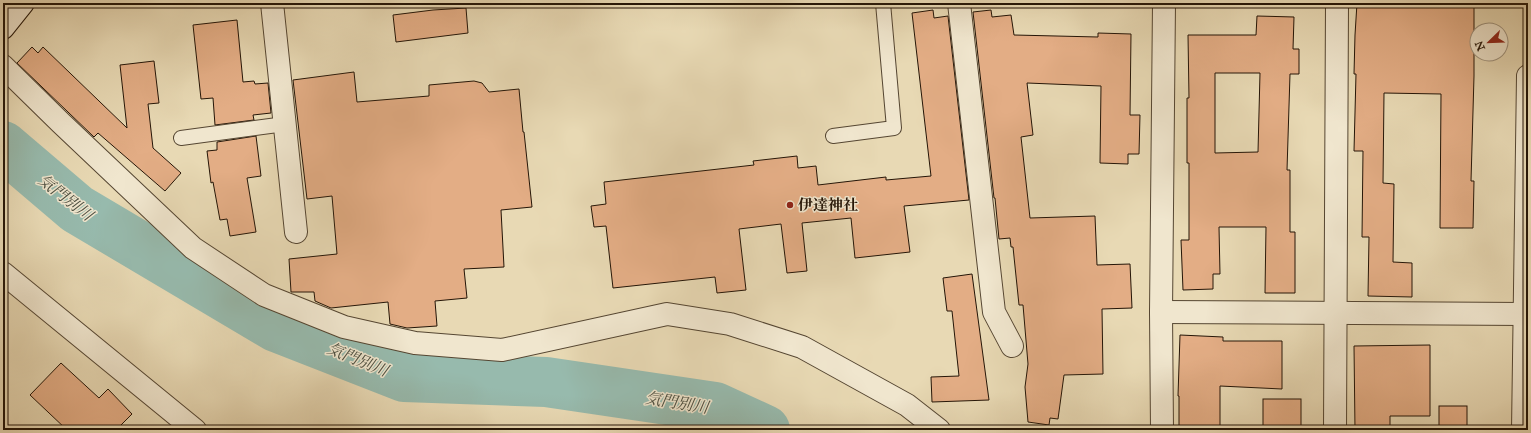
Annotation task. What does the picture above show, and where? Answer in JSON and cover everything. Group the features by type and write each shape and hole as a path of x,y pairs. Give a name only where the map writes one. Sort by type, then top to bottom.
{"street":[{"path":"3,28 23,3"},
{"path":"272,3 296,232"},
{"path":"959,3 994,312 1012,346"},
{"path":"1162,430 1161,312 1164,3"},
{"path":"1335,430 1334,312 1338,3"},
{"path":"3,66 60,123 194,248 264,295 344,328 415,343 502,350 667,314 730,324 802,347 907,405 939,430"},
{"path":"1523,430 1526,314 1528,76"},
{"path":"3,273 195,430"},
{"path":"1161,312 1526,314"}],"lane":[{"path":"833,136 894,128 883,3"},
{"path":"181,138 284,124"}],"building":[{"path":"1357,3 1474,3 1474,22 1469,22 1469,62 1474,62 1471,181 1474,181 1473,228 1440,228 1441,94 1384,93 1383,183 1394,184 1393,262 1412,263 1412,297 1368,296 1369,237 1362,237 1363,151 1354,151 1356,74 1354,74"},
{"path":"466,8 468,33 396,42 393,15"},
{"path":"933,10 934,18 948,16 969,200 904,206 910,252 855,258 851,218 802,223 807,271 787,273 781,224 739,229 746,290 717,293 715,277 613,288 606,226 594,227 591,206 606,204 604,182 754,165 753,161 797,156 798,168 816,166 818,185 886,177 886,180 931,176 912,13"},
{"path":"991,10 992,17 1011,15 1014,35 1098,37 1098,33 1131,34 1130,115 1140,115 1139,154 1128,154 1128,164 1100,163 1101,86 1027,83 1033,135 1021,137 1030,218 1095,216 1097,265 1130,264 1132,308 1102,309 1103,374 1064,375 1058,419 1050,418 1049,425 1028,422 1025,387 1028,364 1023,305 1019,305 1013,247 1011,247 1010,238 999,239 973,12"},
{"path":"1257,16 1294,17 1293,49 1299,49 1299,74 1290,74 1287,170 1290,170 1290,232 1295,232 1295,293 1265,293 1266,227 1219,227 1220,274 1213,274 1213,289 1183,290 1181,240 1189,240 1189,163 1187,163 1187,98 1189,98 1188,35 1256,35","holes":["1215,73 1260,73 1258,152 1215,153"]},
{"path":"237,20 243,82 254,81 255,84 268,83 271,113 253,115 254,120 215,125 213,98 201,99 193,25"},
{"path":"32,47 38,53 43,47 127,128 120,65 154,61 159,103 148,104 153,148 181,173 165,191 98,133 94,137 17,63"},
{"path":"354,72 357,102 429,96 429,85 474,81 482,83 489,92 519,89 532,207 501,210 504,267 464,269 467,298 435,301 437,326 407,328 390,324 388,302 331,308 315,301 314,292 291,292 289,259 337,254 332,196 307,199 293,80"},
{"path":"256,136 261,176 247,178 256,232 230,236 227,219 220,220 213,182 211,183 207,151 217,150 217,142"},
{"path":"972,274 989,400 932,402 931,377 959,376 952,311 947,311 943,278"},
{"path":"1180,335 1223,337 1223,341 1282,341 1282,389 1220,386 1220,430 1179,430 1178,396"},
{"path":"1430,345 1430,416 1390,416 1390,430 1355,430 1354,346"},
{"path":"61,363 99,398 108,389 132,414 116,430 67,430 30,395"},
{"path":"1263,399 1301,399 1301,430 1263,430"},
{"path":"1439,406 1467,406 1467,430 1439,430"}],"waterway":[{"name":"気門別川","path":"3,146 77,209 276,327 404,377 546,382 715,407 765,430"}],"place":[{"name":"伊達神社","path":"790,205"}]}
